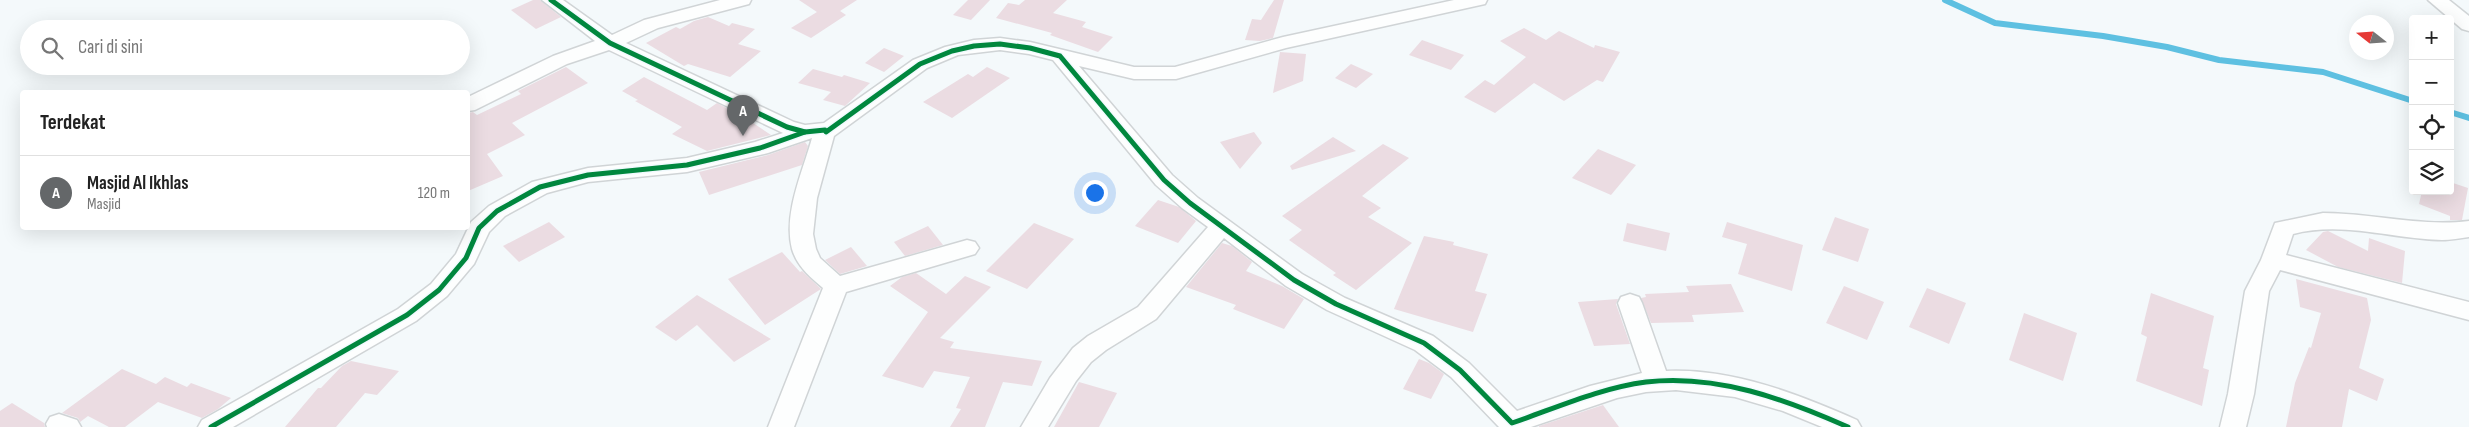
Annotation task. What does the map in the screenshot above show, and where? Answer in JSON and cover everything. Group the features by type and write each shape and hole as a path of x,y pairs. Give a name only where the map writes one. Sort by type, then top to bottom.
{"street":[{"path":"551,0 610,43 787,127 826,132 920,64 974,46 1000,44 1030,48 1134,73 1176,73 1284,43 1370,26 1478,0"},
{"path":"470,104 560,60 610,43 651,24 742,0"},
{"path":"2437,0 2469,25"},
{"path":"1060,56 1164,180 1190,203 1294,280 1336,304 1424,343 1460,370 1509,425 1617,388 1657,381 1690,381 1750,390 1815,412 1848,427"},
{"path":"815,131 801,220 801,240 810,262 836,286"},
{"path":"211,427 407,315 439,290 466,258 480,228 497,211 516,199 540,188 588,175 687,165 760,148 815,131"},
{"path":"2233,427 2241,394 2257,291 2273,260 2283,229 2303,222 2334,220 2440,232 2469,229"},
{"path":"1034,427 1077,361 1090,348 1132,325 1147,313 1222,226"},
{"path":"836,286 968,248"},
{"path":"2273,260 2469,311"},
{"path":"781,427 836,286"},
{"path":"1630,303 1657,381"}],"building":[{"path":"533,0 540,0 561,17 536,29 511,10"},
{"path":"799,0 857,0 840,11 846,15 811,38 791,28 817,12"},
{"path":"968,0 990,0 971,20 953,15"},
{"path":"1025,0 1067,0 1053,13 1086,22 1082,27 1113,37 1098,52 1050,35 1052,33 996,18 1008,3 1019,5"},
{"path":"1274,0 1284,0 1273,38 1260,41 1245,40 1252,19 1261,20"},
{"path":"708,17 729,26 732,23 755,29 738,44 761,51 730,77 688,64 684,66 646,43 676,27 680,29 694,21"},
{"path":"1524,28 1546,40 1559,31 1594,48 1595,45 1620,52 1603,82 1597,80 1564,101 1534,83 1495,113 1464,97 1485,80 1494,85 1526,57 1500,41"},
{"path":"1422,40 1464,55 1451,70 1409,55"},
{"path":"884,48 904,56 884,72 865,63"},
{"path":"1280,52 1306,54 1303,81 1273,93"},
{"path":"1351,64 1373,74 1356,88 1335,78"},
{"path":"566,67 588,83 512,123 525,135 487,154 503,176 470,190 470,113 473,112 477,115 521,94 518,91"},
{"path":"987,67 1010,78 952,118 923,102 968,74 973,77"},
{"path":"813,69 842,77 844,75 870,83 845,106 823,100 831,92 798,83"},
{"path":"644,77 707,110 717,103 747,119 771,135 707,151 672,134 682,127 635,101 638,100 622,91"},
{"path":"1254,132 1262,143 1240,169 1220,142"},
{"path":"1333,137 1356,151 1292,170 1290,166"},
{"path":"805,142 808,146 802,165 709,195 699,172 768,155"},
{"path":"1383,144 1409,158 1362,196 1381,208 1368,217 1412,243 1356,290 1333,275 1336,273 1289,240 1302,230 1282,216"},
{"path":"1598,149 1636,165 1611,195 1572,178"},
{"path":"2454,183 2468,188 2462,220 2450,220 2450,216 2419,204 2421,195 2454,195"},
{"path":"1158,200 1179,207 1196,221 1178,243 1135,226"},
{"path":"1835,217 1869,229 1858,262 1822,250"},
{"path":"549,222 565,237 519,262 503,246"},
{"path":"1727,222 1803,245 1792,291 1738,274 1747,244 1722,237"},
{"path":"1034,223 1074,239 1027,289 986,271"},
{"path":"1627,223 1670,233 1666,251 1623,241"},
{"path":"928,226 943,245 905,256 894,242"},
{"path":"2328,231 2368,251 2369,238 2405,251 2402,283 2338,267 2306,250 2323,232"},
{"path":"1424,236 1454,242 1453,245 1488,254 1475,291 1487,294 1473,332 1394,309"},
{"path":"1222,243 1232,246 1252,262 1246,271 1282,286 1304,299 1284,329 1233,309 1236,305 1186,287"},
{"path":"851,247 867,266 840,274 825,260"},
{"path":"782,252 800,272 802,271 821,289 765,325 728,279"},
{"path":"916,273 946,294 965,276 991,287 940,338 954,342 950,348 1042,361 1032,386 1003,382 985,427 950,427 961,409 956,408 970,377 934,371 923,388 882,376 928,312 890,286 902,277"},
{"path":"2296,279 2367,298 2371,320 2359,368 2384,379 2377,401 2349,389 2342,427 2286,427 2295,383 2309,347 2311,348 2321,313 2300,307"},
{"path":"1731,284 1744,312 1692,315 1694,322 1651,323 1641,298 1646,297 1645,294 1689,292 1686,286"},
{"path":"1844,286 1884,302 1867,340 1826,323"},
{"path":"1927,288 1966,303 1949,344 1909,327"},
{"path":"2151,293 2214,316 2203,368 2209,370 2202,406 2136,381 2147,337 2141,334"},
{"path":"697,295 771,339 734,362 697,325 676,341 655,327"},
{"path":"1618,299 1616,304 1630,344 1594,346 1578,302"},
{"path":"2024,313 2077,333 2063,381 2009,360"},
{"path":"1419,359 1429,363 1444,374 1431,399 1403,389"},
{"path":"351,361 399,371 377,395 365,393 336,427 285,427 318,388 321,388 342,366"},
{"path":"122,369 156,384 165,377 187,387 191,383 231,398 218,409 202,418 158,402 125,427 109,427 88,416 80,422 78,418 62,413"},
{"path":"1079,382 1117,393 1099,427 1054,427"},
{"path":"12,403 44,423 45,427 0,427 0,411"},
{"path":"1603,405 1619,427 1539,427 1539,426"}],"waterway":[{"path":"1945,0 1995,23 2103,36 2167,47 2219,60 2323,72 2409,100"},
{"path":"2454,113 2469,118"}],"cycle path":[{"path":"551,0 610,43 787,127 805,132 825,130 826,132 920,64 952,51 974,46 1000,44 1030,48 1060,56 1164,180 1190,203 1248,244 1294,280 1336,304 1424,343 1460,370 1512,423 1617,388 1646,382 1676,381 1705,382 1735,387 1792,404 1848,427"},
{"path":"211,427 407,315 439,290 466,258 479,228 497,211 540,187 588,175 687,165 760,148 805,132"}],"place":[{"name":"Masjid Al Ikhlas","path":"743,136"}]}
